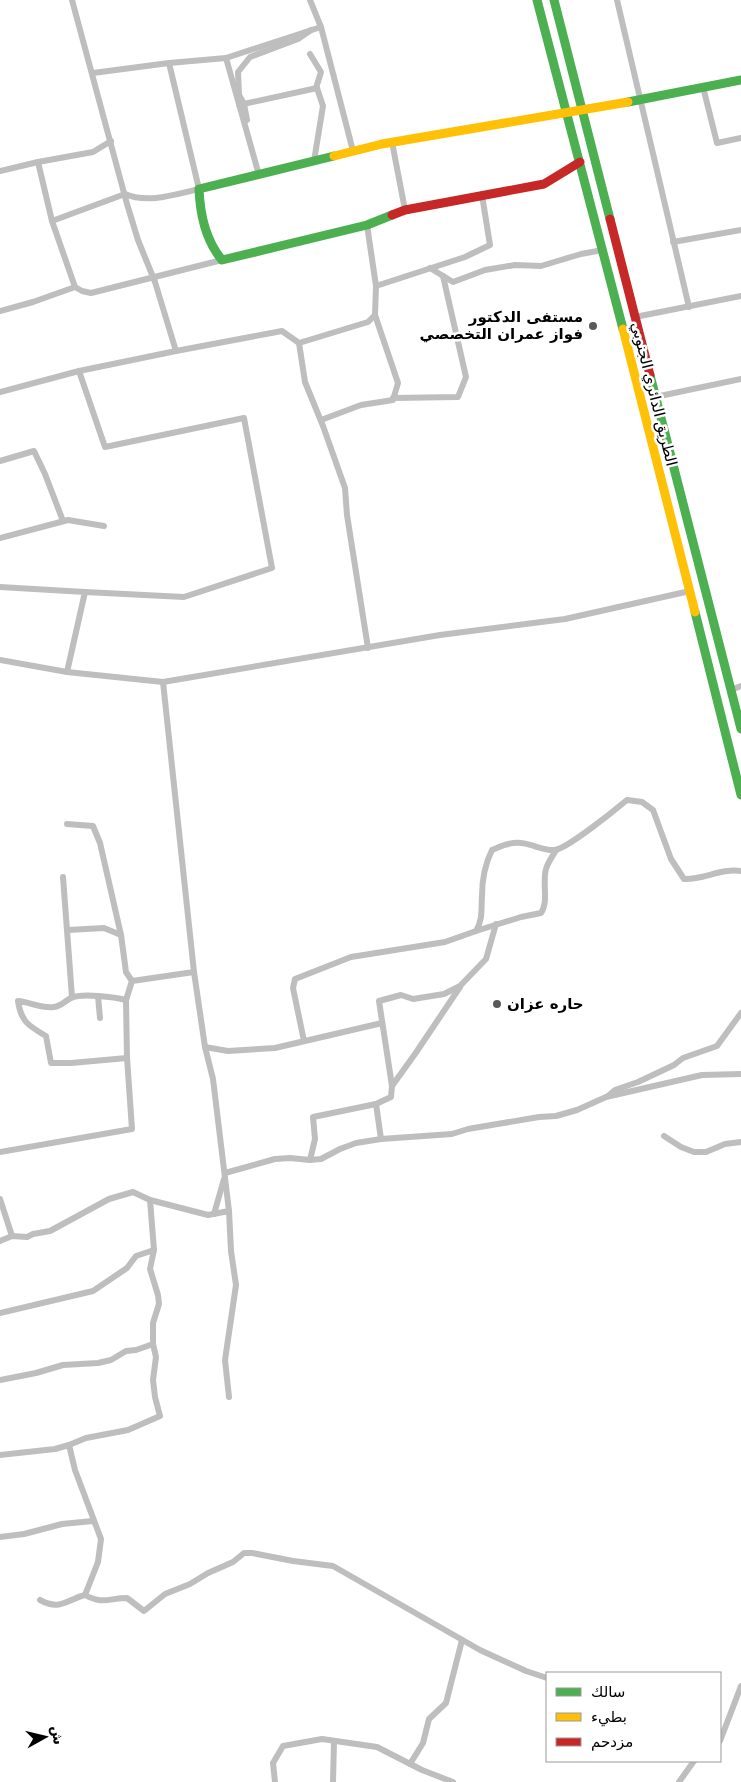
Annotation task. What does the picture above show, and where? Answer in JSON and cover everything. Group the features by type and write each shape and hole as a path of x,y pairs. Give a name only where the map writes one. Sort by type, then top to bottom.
{"main road":[{"name":"الطريق الدائري الجنوبي","path":"537,0 603,250 741,795"},
{"name":"الطريق الدائري الجنوبي","path":"554,0 741,729"},
{"path":"580,162 544,184 405,210 367,225 222,260 215,254 199,201 199,190 392,142 640,100 741,80"}],"street":[{"path":"72,0 138,240 154,279 176,351"},
{"path":"310,0 321,27 353,151"},
{"path":"617,0 689,307"},
{"path":"93,73 226,58 321,27"},
{"path":"259,175 247,134 239,95 238,72 250,57 298,39 311,30"},
{"path":"310,54 321,72 316,88 324,106 314,161"},
{"path":"226,58 242,104"},
{"path":"52,221 125,194 133,198 153,198 199,190 169,63"},
{"path":"704,87 717,143 741,138"},
{"path":"242,104 316,88"},
{"path":"0,172 38,162 93,152 111,140"},
{"path":"392,142 405,210"},
{"path":"38,162 52,221 75,287"},
{"path":"376,286 465,257 490,245 482,195"},
{"path":"367,225 376,286 375,315 398,383 393,398"},
{"path":"673,242 741,230"},
{"path":"430,268 453,282 485,270 515,265 541,266 581,254 603,250"},
{"path":"0,311 75,287 91,293 154,279 222,260"},
{"path":"321,420 361,405 393,398 458,397 466,377 443,276"},
{"path":"635,317 741,296"},
{"path":"299,343 368,322 375,315"},
{"path":"0,392 79,371 282,331 299,343 305,382 321,420 345,488 347,515 368,648"},
{"path":"0,587 184,596 272,568 244,418 105,447 79,371"},
{"path":"655,397 741,379"},
{"path":"0,461 34,451 63,521"},
{"path":"0,538 68,520 104,526"},
{"path":"0,660 67,672 163,682 440,635 565,619 690,591"},
{"path":"67,672 85,592"},
{"path":"163,682 194,972 205,1047 213,1079 236,1285 225,1360 229,1397"},
{"path":"731,690 741,686"},
{"path":"304,1041 293,988 295,979 351,957 445,942 496,924 541,914 545,908 546,868 556,850 572,841 628,800 642,802 653,810 671,859 684,879 694,879 707,874 733,870 741,871"},
{"path":"67,824 94,826 100,843 126,972 132,981"},
{"path":"476,931 482,918 482,896 486,862 492,850 505,844 522,843 541,849 556,850"},
{"path":"63,877 72,997"},
{"path":"392,1086 460,986 486,958 496,924"},
{"path":"68,930 104,928 120,935"},
{"path":"132,981 194,972"},
{"path":"0,1152 132,1129 127,1058 126,1000 132,981"},
{"path":"310,1160 315,1139 313,1117 376,1104 391,1096 392,1086 379,1001 401,995 413,999 444,994 460,986"},
{"path":"98,996 100,1018"},
{"path":"126,1000 108,996 72,997 66,1003 53,1008 28,1002 18,1002 20,1014 28,1025 46,1036 50,1063 127,1058"},
{"path":"606,1097 615,1090 674,1066 683,1058 716,1046 741,1013"},
{"path":"205,1047 228,1051 275,1048 382,1023"},
{"path":"225,1173 275,1159 321,1159 356,1143 381,1139 452,1134 468,1129 556,1116 577,1110 606,1097 702,1075 741,1074"},
{"path":"376,1104 381,1139"},
{"path":"664,1136 681,1147 694,1152 706,1152 725,1144 741,1142"},
{"path":"214,1214 225,1173"},
{"path":"0,1240 12,1236 27,1238 33,1234 50,1231 109,1199 127,1193 136,1193 150,1200 208,1216 229,1211"},
{"path":"0,1199 12,1236"},
{"path":"0,1455 46,1450 69,1445 86,1438 128,1430 160,1416 153,1380 156,1358 152,1323 159,1304 150,1269 154,1250 150,1200"},
{"path":"0,1313 88,1292 127,1268 136,1256 154,1250"},
{"path":"0,1380 36,1373 63,1365 98,1363 111,1360 126,1351 136,1350 153,1344"},
{"path":"40,1600 56,1606 85,1595 95,1572 101,1546 101,1539 75,1470 69,1445"},
{"path":"0,1537 24,1534 62,1524 93,1521"},
{"path":"85,1595 102,1602 127,1598 144,1611 165,1594 190,1584 208,1573 233,1562 244,1553 333,1566 462,1640 526,1671 546,1678"},
{"path":"410,1764 423,1743 429,1719 446,1703 462,1640"},
{"path":"721,1738 741,1686"},
{"path":"275,1782 273,1763 283,1746 322,1739 377,1747 450,1782"},
{"path":"333,1782 334,1741"},
{"path":"679,1782 693,1762"}],"traffic: fast":[{"path":"537,0 623,329"},
{"path":"554,0 610,219"},
{"path":"628,102 741,80"},
{"path":"334,156 199,189 201,208 208,236 222,260 367,225 392,215"},
{"path":"650,375 741,729"},
{"path":"695,612 741,795"}],"traffic: slow":[{"path":"334,156 382,144 628,102"},
{"path":"623,329 695,612"}],"traffic: jam":[{"path":"392,215 405,210 544,184 580,162"},
{"path":"610,219 650,375"}],"place":[{"name":"مستفى الدكتور فواز عمران التخصصي","path":"593,326"},
{"name":"حاره عزان","path":"497,1004"}]}
